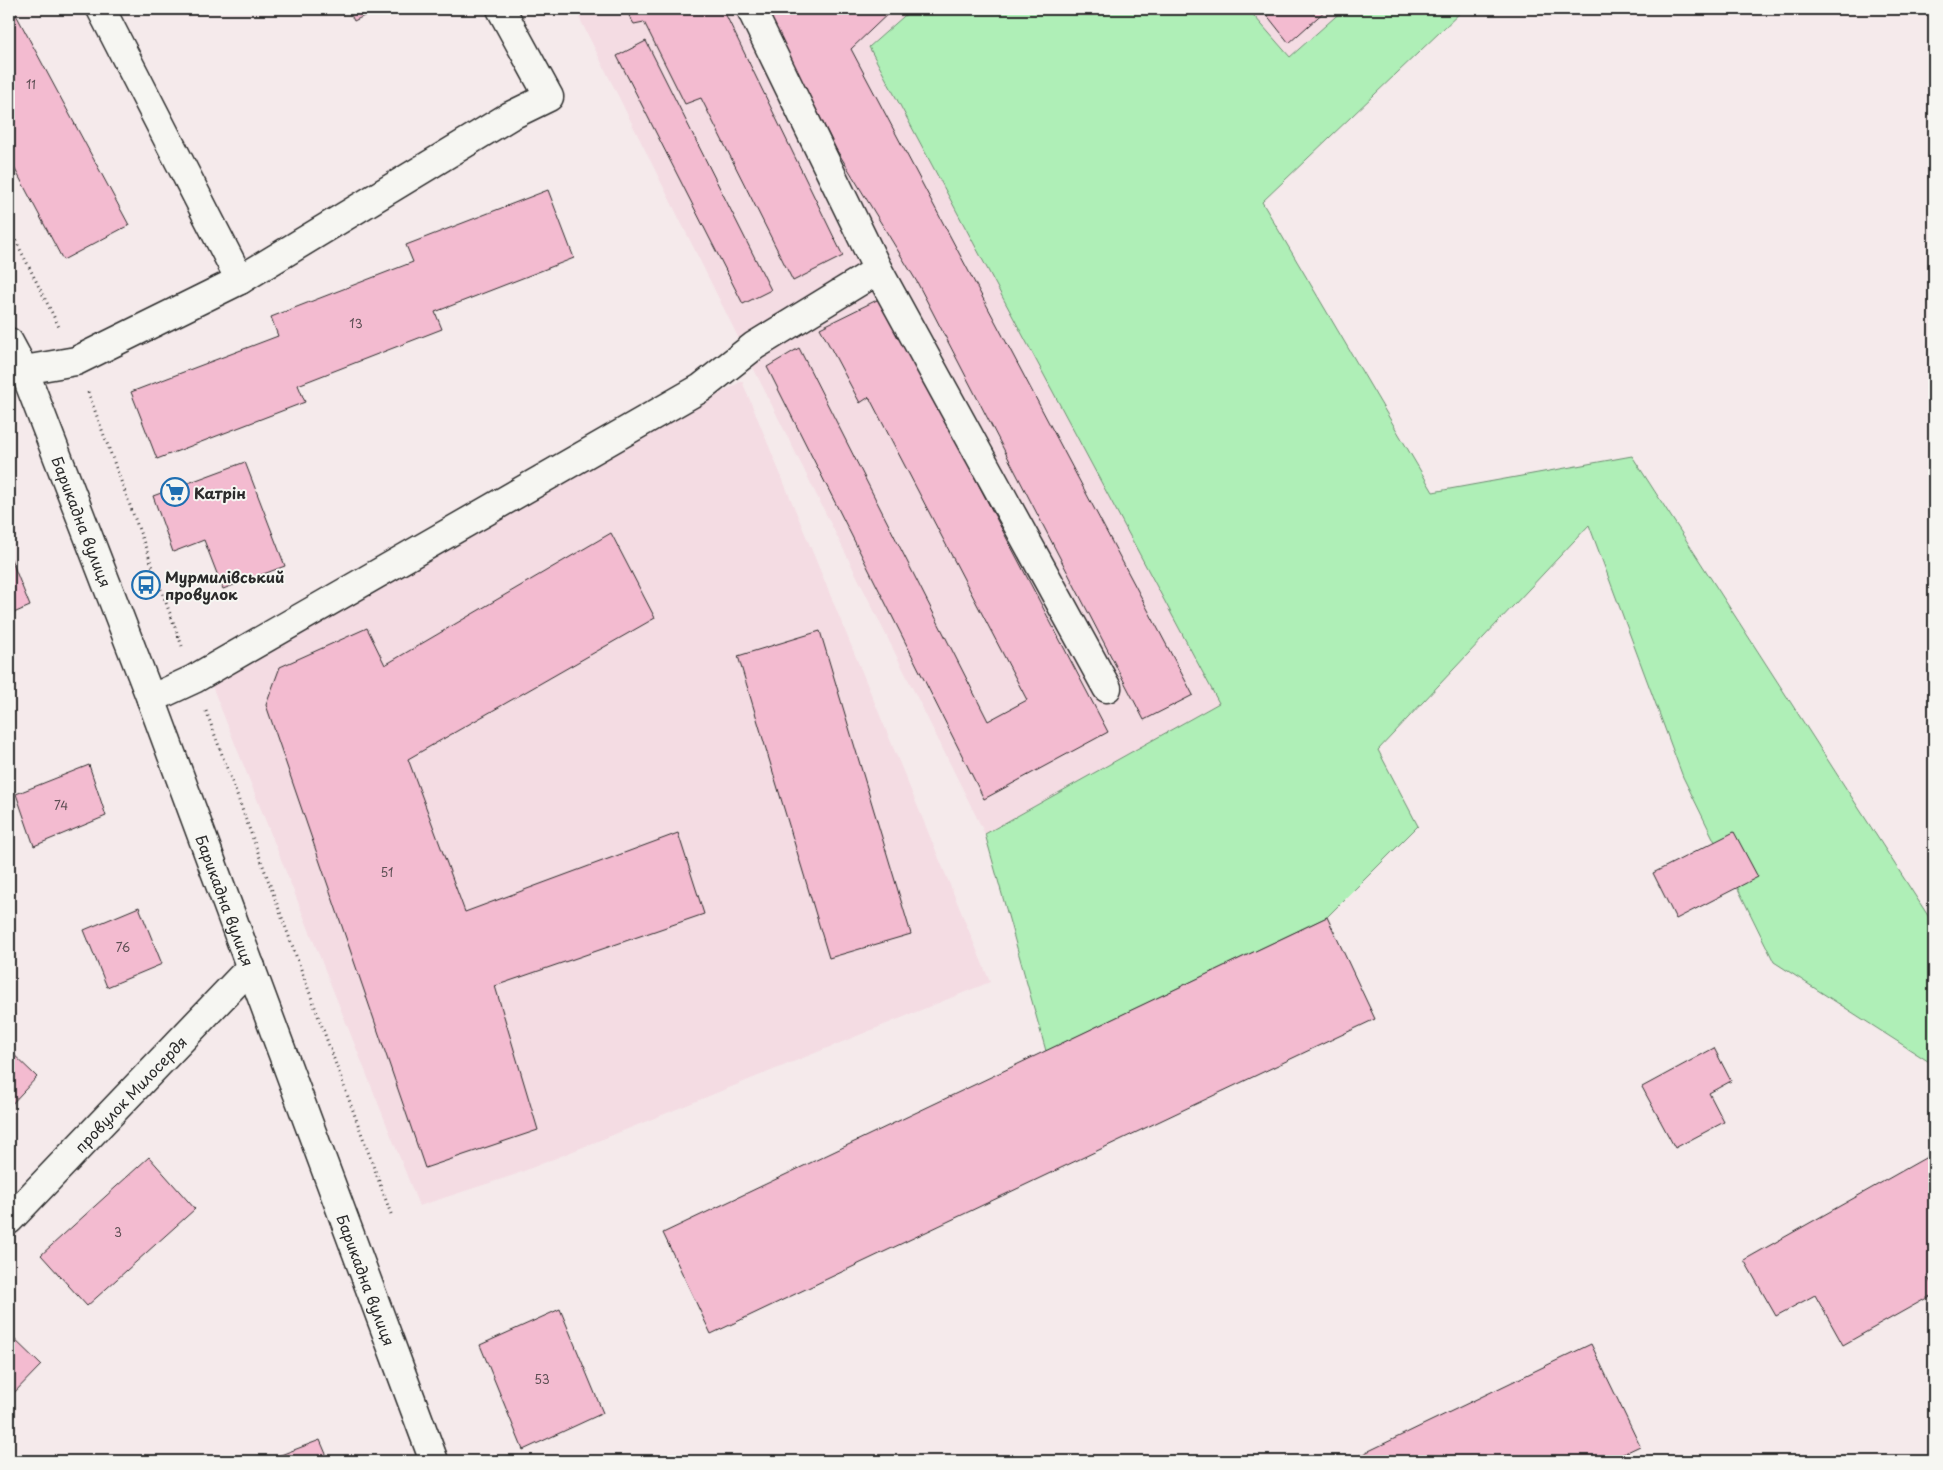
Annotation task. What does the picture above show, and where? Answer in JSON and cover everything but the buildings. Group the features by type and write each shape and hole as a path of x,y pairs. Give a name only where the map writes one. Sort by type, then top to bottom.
{"street":[{"path":"101,9 240,280"},
{"path":"16,378 76,361 240,280 510,116 549,97 502,9"},
{"path":"751,9 878,270 1107,688"},
{"path":"151,699 194,678 701,388 754,346 878,270"},
{"name":"Барикадна вулиця","path":"9,342 16,378 151,699 434,1461"},
{"name":"провулок Милосердя","path":"9,1220 251,967"}],"path":[{"path":"9,227 76,361 391,1214"}],"shaded area":[{"path":"575,9 912,9 869,47 1219,703 985,834"},
{"path":"1248,9 1344,9 1290,57"},
{"path":"742,381 990,982 514,1175 419,1206 210,681"}],"green space":[{"path":"912,9 1248,9 1290,57 1344,9 1464,9 1262,202 1433,492 1632,456 1934,925 1934,1065 1774,962 1683,777 1589,525 1378,750 1418,826 1327,917 1046,1051 985,834 1219,703 869,47"}],"place":[{"name":"Катрін","path":"175,492"},
{"name":"Мурмилівський провулок","path":"146,585"}]}
